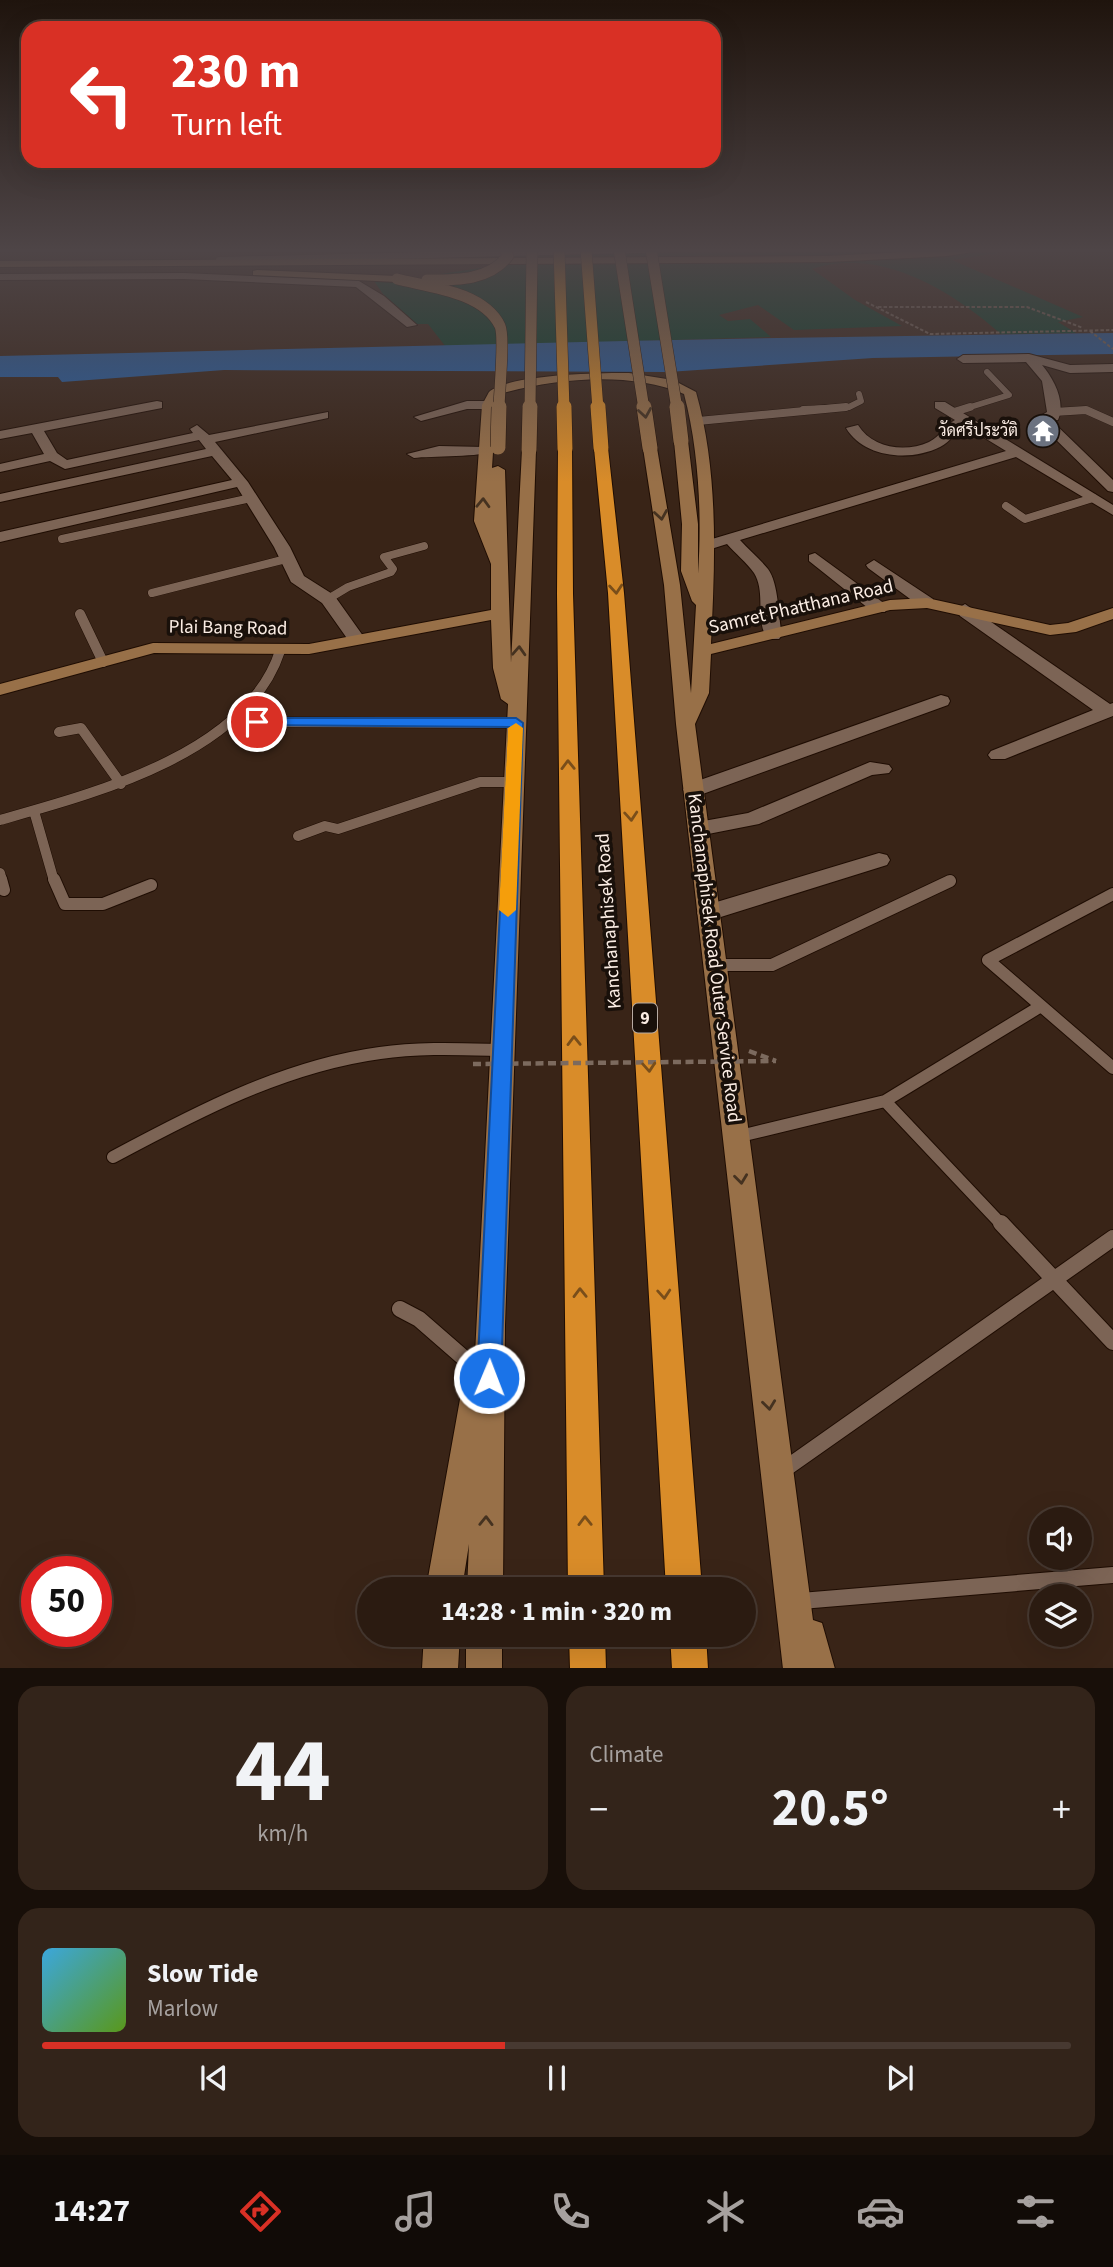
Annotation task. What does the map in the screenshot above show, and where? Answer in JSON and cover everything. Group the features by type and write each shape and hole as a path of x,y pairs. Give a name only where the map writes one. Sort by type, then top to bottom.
{"highway":[{"name":"Kanchanaphisek Road","path":"561,327 586,1577"},
{"name":"Kanchanaphisek Road","path":"592,327 617,607 683,1577"},
{"path":"587,1647 588,1668"},
{"path":"689,1647 690,1668"}],"main road":[{"path":"492,449 500,327"},
{"path":"485,1577 490,1325 529,450 531,327"},
{"name":"Kanchanaphisek Road Outer Service Road","path":"631,327 672,585 685,724 801,1668"},
{"path":"665,327 674,378 690,524 689,571 702,606"},
{"path":"516,721 502,668 489,405 495,392 545,380 663,381 690,392 698,421 708,545 702,606 700,693 685,724"},
{"path":"499,606 524,566"},
{"name":"Samret Phatthana Road","path":"702,651 879,608 927,603 965,609 1051,630 1070,628 1113,612"},
{"name":"Plai Bang Road","path":"0,690 153,648 193,646 280,651 357,640 478,616 499,606"},
{"path":"446,1577 490,1325"},
{"path":"784,1528 817,1668"},
{"path":"440,1668 441,1647"},
{"path":"484,1647 484,1668"}],"street":[{"path":"1029,358 1048,380 1054,412 1053,418 1042,419 1113,488"},
{"path":"963,359 1029,358 1070,369 1113,368"},
{"path":"0,435 157,405"},
{"path":"421,417 467,405 489,405"},
{"path":"946,409 1113,511"},
{"path":"36,429 52,456 61,464 69,465 323,415"},
{"path":"853,428 858,436 882,449 913,451 936,445 951,435 954,426 964,421"},
{"path":"205,439 241,482 282,547 297,579 327,599 357,640"},
{"path":"0,498 205,439"},
{"path":"414,454 439,450 492,449"},
{"path":"708,545 1015,453"},
{"path":"0,468 52,456"},
{"path":"0,537 241,482"},
{"path":"730,538 762,572 769,593 767,603 773,635"},
{"path":"815,558 879,608"},
{"path":"874,565 927,603"},
{"path":"965,609 1110,710"},
{"path":"693,790 942,701"},
{"path":"998,755 1110,710"},
{"path":"698,829 752,819 870,768 882,769"},
{"path":"708,914 879,860"}],"lane":[{"path":"946,409 1009,395 987,372"},
{"path":"698,421 800,409 849,407 861,401 859,394"},
{"path":"1054,412 1086,410 1113,422"},
{"path":"62,539 251,498"},
{"path":"1006,506 1025,519 1093,498"},
{"path":"327,599 348,587 391,572 393,569 384,557 425,546"},
{"path":"152,593 286,559"},
{"path":"80,614 103,662"},
{"path":"0,820 121,784 181,759 230,722 258,690 277,662 280,651"},
{"path":"230,722 516,721"},
{"path":"59,732 80,728 121,784"},
{"path":"298,836 325,827 338,829 480,782 513,782"},
{"path":"34,811 56,888 65,904 103,904 151,886"},
{"path":"0,873 4,890"},
{"path":"715,965 772,965 950,881"},
{"path":"1113,894 988,960 1113,1068"},
{"path":"736,1137 885,1101 1041,1006"},
{"path":"113,1157 241,1095 309,1069 378,1053 435,1049 502,1050"},
{"path":"885,1101 1113,1342"},
{"path":"777,1474 1113,1238"},
{"path":"400,1309 419,1320 481,1373"},
{"path":"801,1601 1113,1575"}],"path":[{"path":"915,327 930,334 1113,330"},
{"path":"1079,327 1091,332 1113,349"},
{"path":"473,1065 776,1062"}],"green space":[{"path":"430,327 759,327 771,337 446,347"},
{"path":"789,327 879,327 794,330"},
{"path":"992,327 1066,327 1076,333 1001,334"}],"water":[{"path":"1113,333 1113,354 873,358 668,372 224,370 62,382 58,377 0,377 0,356"}],"slow traffic":[{"path":"508,910 516,728"}],"place":[{"name":"วัดศรีประวัติ","path":"1043,431"}],"route":[{"path":"257,722 516,723 489,1378"}]}
